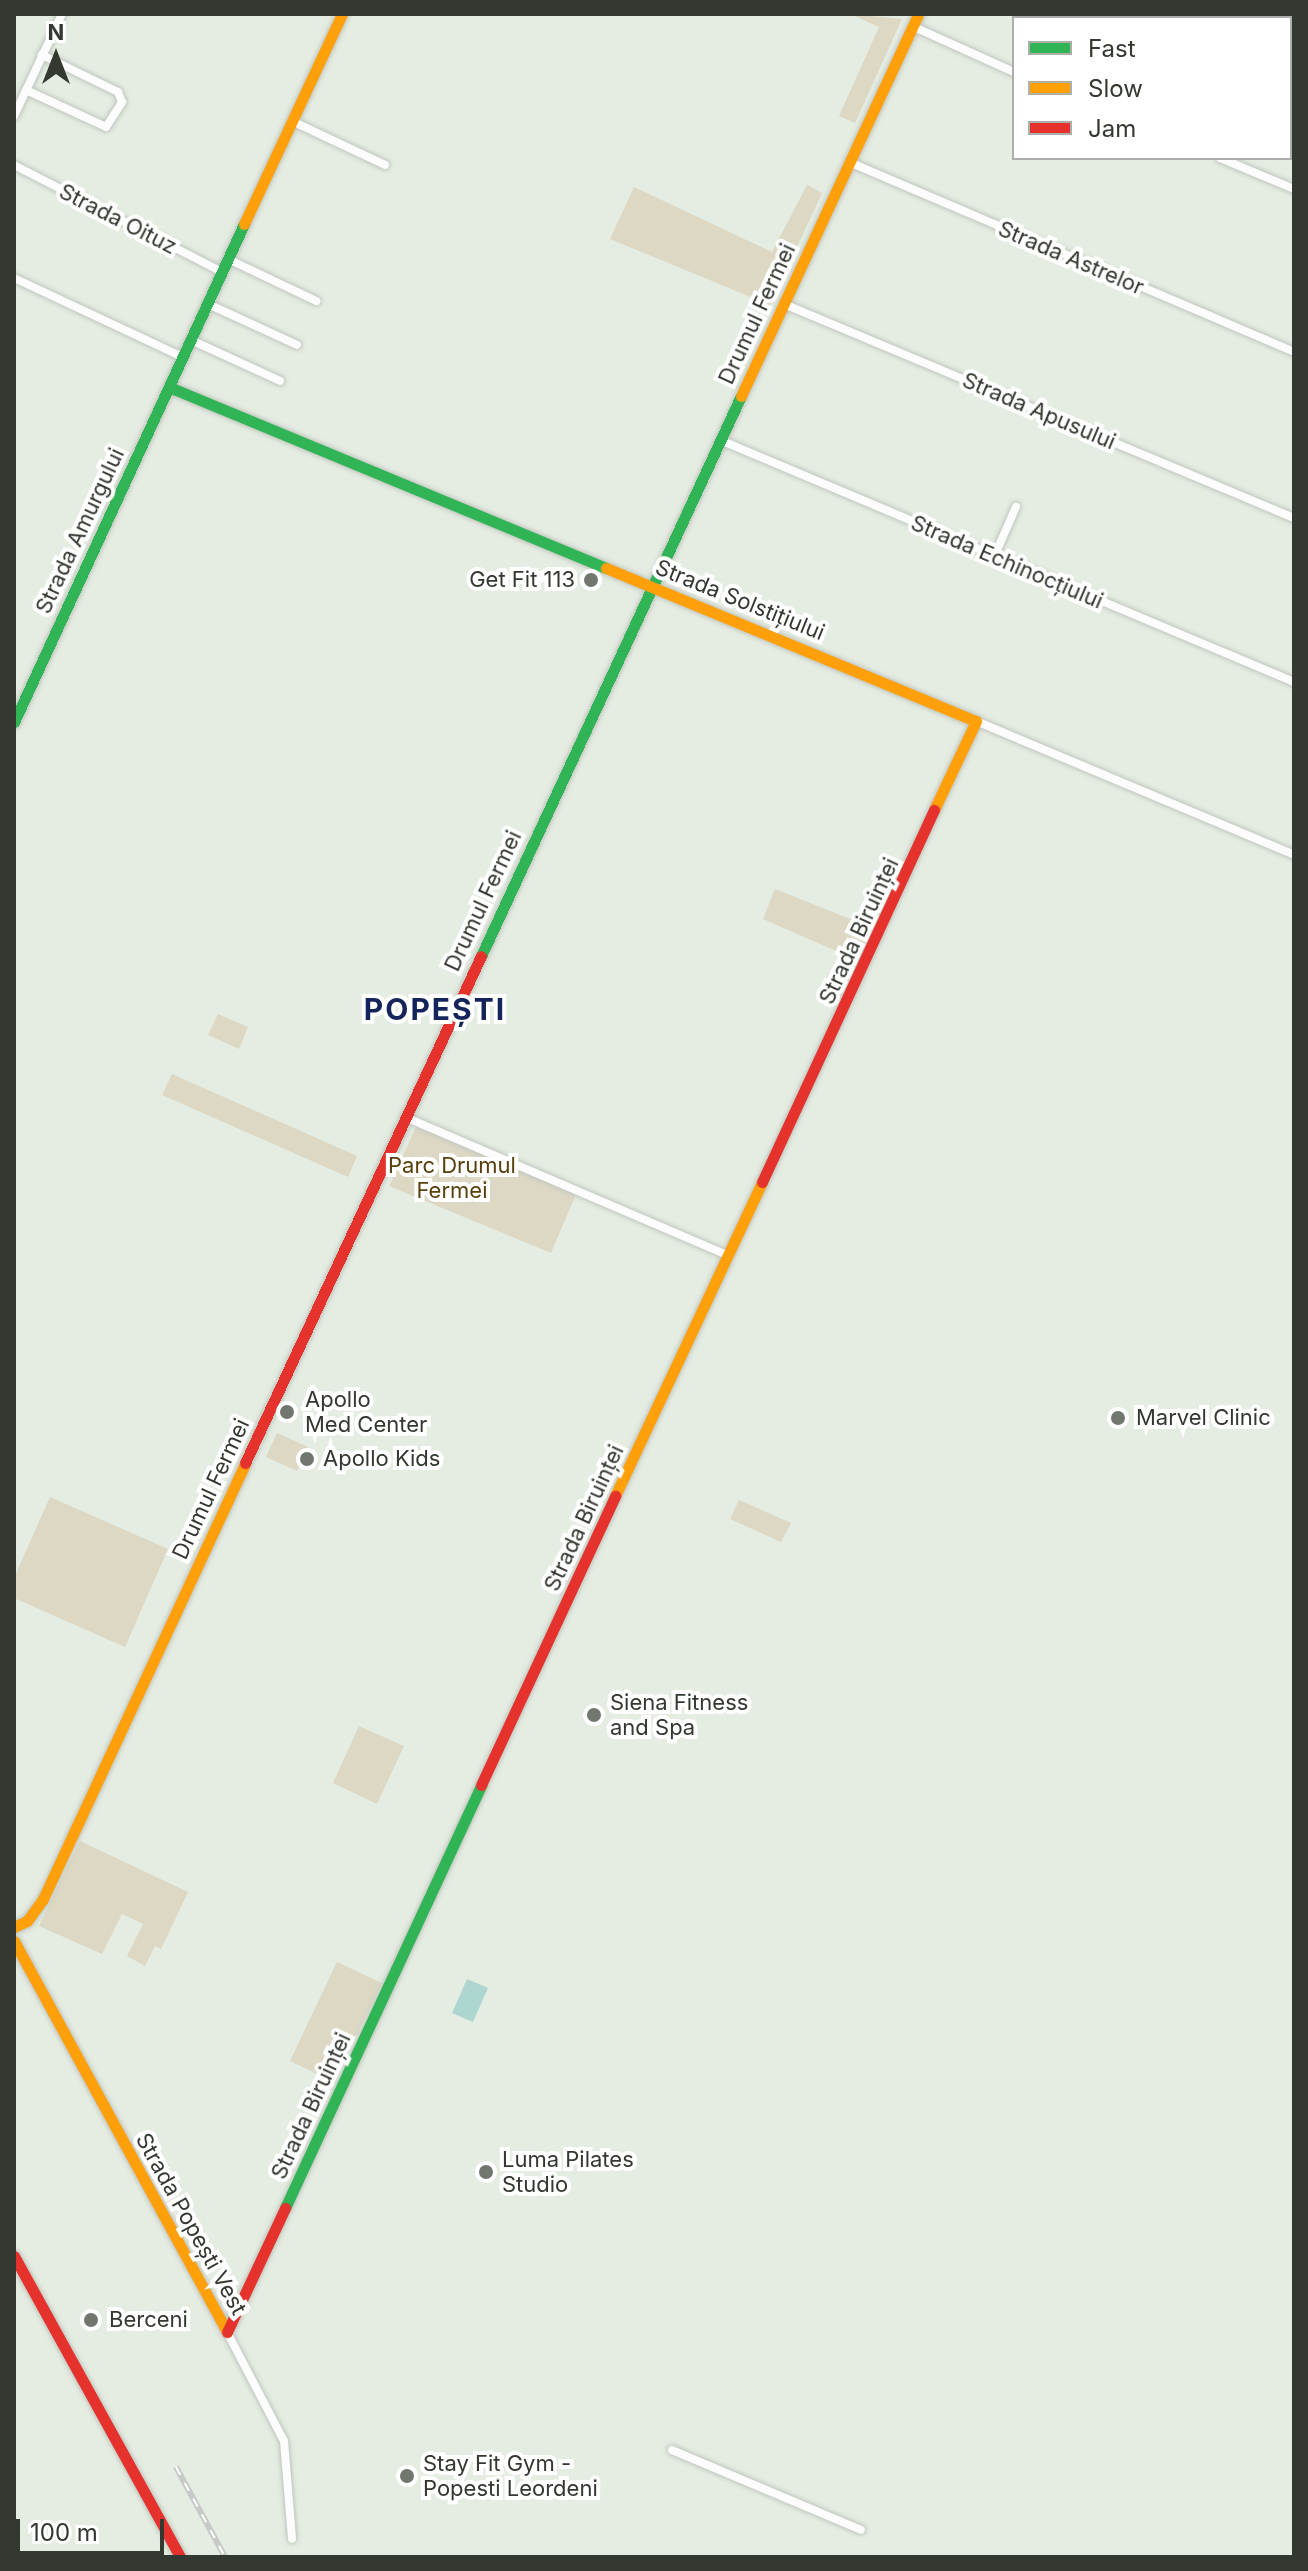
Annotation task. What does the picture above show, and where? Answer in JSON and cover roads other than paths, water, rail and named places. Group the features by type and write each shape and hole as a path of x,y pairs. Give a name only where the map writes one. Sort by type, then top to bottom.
{"street":[{"path":"14,116 62,14"},
{"name":"Strada Amurgului","path":"14,722 342,14"},
{"path":"914,18 1012,71"},
{"name":"Drumul Fermei","path":"14,1927 27,1921 43,1899 914,18"},
{"path":"26,90 106,127 122,102 118,92 42,55"},
{"path":"292,121 385,165"},
{"path":"1225,160 1294,189"},
{"name":"Strada Astrelor","path":"849,162 1294,352"},
{"name":"Strada Oituz","path":"14,165 222,272"},
{"path":"228,259 316,301"},
{"path":"14,278 183,357"},
{"path":"208,304 297,345"},
{"name":"Strada Apusului","path":"784,304 1294,518"},
{"path":"191,340 280,381"},
{"name":"Strada Solstițiului","path":"169,387 1294,855"},
{"name":"Strada Echinocțiului","path":"720,440 1294,682"},
{"path":"994,557 1016,507"},
{"name":"Strada Biruinței","path":"227,2332 539,1653 730,1256 976,721"},
{"path":"405,1117 730,1256"},
{"name":"Strada Popești Vest","path":"14,1941 284,2441 292,2539"},
{"path":"14,2256 180,2557"},
{"path":"672,2450 861,2530"}],"water":[{"path":"467,1979 488,1988 473,2022 452,2013"}],"railway":[{"path":"176,2467 225,2557"}],"place":[{"name":"Get Fit 113","path":"591,580"},
{"name":"Apollo Med Center","path":"287,1412"},
{"name":"Marvel Clinic","path":"1118,1418"},
{"name":"Apollo Kids","path":"307,1459"},
{"name":"Siena Fitness and Spa","path":"594,1715"},
{"name":"Luma Pilates Studio","path":"486,2172"},
{"name":"Berceni","path":"91,2320"},
{"name":"Stay Fit Gym - Popesti Leordeni","path":"407,2476"}],"district":[{"name":"POPEȘTI","path":"435,1009"}],"park label":[{"name":"Parc Drumul Fermei","path":"452,1178"}]}
